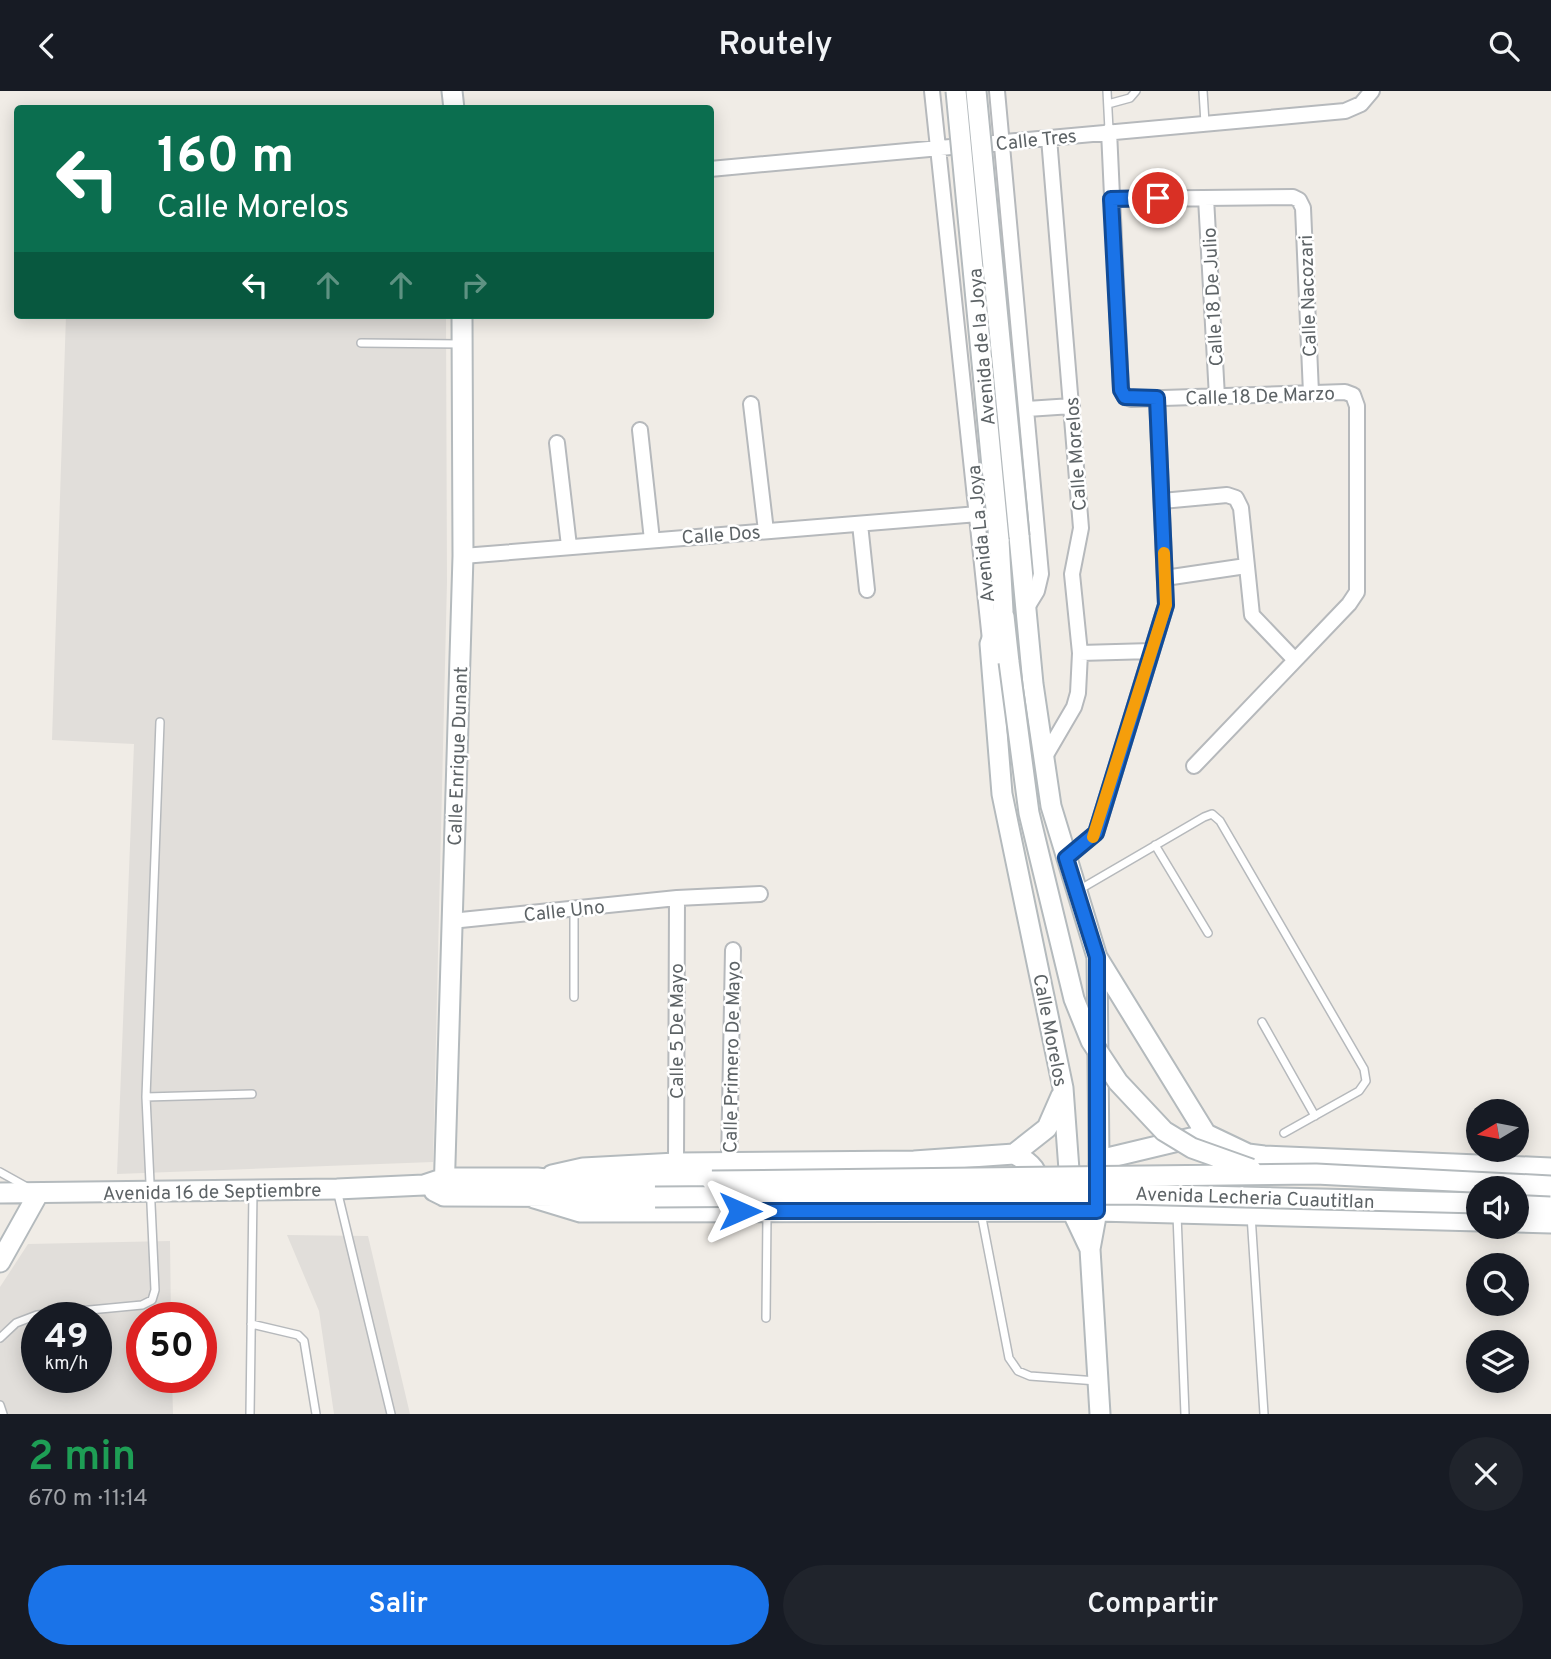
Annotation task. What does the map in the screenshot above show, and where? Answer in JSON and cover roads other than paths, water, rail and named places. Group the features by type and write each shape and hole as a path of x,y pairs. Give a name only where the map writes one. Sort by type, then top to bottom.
{"main road":[{"name":"Avenida de la Joya","path":"956,91 1009,662 1029,813 1074,999 1091,1041 1141,1110 1164,1131 1192,1148 1239,1166 1359,1200"},
{"name":"Avenida de la Joya","path":"976,91 1025,605"},
{"name":"Calle Enrique Dunant","path":"444,1187 463,556 462,319"},
{"name":"Calle Morelos","path":"1025,605 1051,806 1097,957 1099,1160 1097,1211 1090,1249"},
{"name":"Calle Morelos","path":"1003,607 990,644 1002,794 1063,1088 1072,1211"},
{"path":"1097,957 1206,1135"},
{"path":"1014,1154 1047,1128 1063,1088"},
{"path":"1099,1160 1206,1135 1248,1154 1265,1156 1551,1168"},
{"path":"1153,1212 1143,1191 1144,1172 1177,1140"},
{"path":"444,1187 537,1178 583,1168 676,1163 914,1161 1014,1154 1028,1161 1038,1174 1039,1194 1034,1211"},
{"name":"Avenida Lecheria Cuautitlan","path":"537,1178 579,1183 1316,1174 1551,1187"},
{"name":"Avenida 16 de Septiembre","path":"0,1193 253,1191 424,1185 444,1187"},
{"name":"Avenida Lecheria Cuautitlan","path":"444,1187 534,1198 1128,1194 1466,1203"},
{"path":"0,1262 38,1194"},
{"path":"534,1198 580,1212 1097,1211 1466,1221"},
{"path":"1529,1203 1551,1204"},
{"path":"1072,1211 1090,1249 1100,1414"},
{"path":"1529,1222 1551,1223"}],"street":[{"name":"Avenida La Joya","path":"932,91 990,644"},
{"name":"Avenida La Joya","path":"996,91 1003,143 1041,574 1037,590 1025,605"},
{"name":"Calle Tres","path":"714,169 1345,111 1361,104 1373,91"},
{"path":"1108,131 1111,199 1206,198"},
{"name":"Calle Morelos","path":"1043,760 1074,707 1079,693 1080,653 1072,574 1081,528 1049,138"},
{"name":"Calle Nacozari","path":"1206,198 1293,197 1300,200 1303,208 1311,393"},
{"name":"Calle 18 De Julio","path":"1206,198 1217,397"},
{"name":"Calle 18 De Marzo","path":"1111,199 1121,390 1125,397 1311,393 1353,395 1357,406 1357,592 1349,604 1295,660"},
{"path":"1066,858 1096,833 1166,605 1157,398"},
{"path":"751,404 766,531"},
{"path":"1027,409 1072,405"},
{"path":"640,430 652,540"},
{"path":"557,443 569,546"},
{"path":"1163,501 1227,495 1236,498 1241,508 1252,615 1295,660 1195,766"},
{"name":"Calle Dos","path":"463,556 978,514"},
{"path":"860,524 867,590"},
{"path":"1165,578 1246,566"},
{"path":"1080,653 1152,651"},
{"name":"Calle Uno","path":"451,921 677,898 760,894"},
{"name":"Calle 5 De Mayo","path":"676,1163 677,898"},
{"name":"Calle Primero De Mayo","path":"729,1163 733,950"}],"lane":[{"path":"1107,91 1108,131"},
{"path":"1108,104 1130,98 1136,91"},
{"path":"1202,91 1206,123"},
{"path":"360,343 462,344"},
{"path":"0,1338 16,1324 37,1315 142,1305 152,1300 155,1290 146,1097 160,722"},
{"path":"1076,891 1204,817 1212,814 1220,821 1364,1069 1366,1081 1359,1091 1284,1133"},
{"path":"1155,845 1208,933"},
{"path":"574,910 574,997"},
{"path":"1262,1022 1315,1116"},
{"path":"146,1097 252,1094"},
{"path":"0,1172 38,1194"},
{"path":"337,1189 391,1414"},
{"path":"250,1414 253,1191"},
{"path":"766,1318 767,1211"},
{"path":"981,1211 1009,1357 1013,1364 1018,1371 1030,1376 1098,1381"},
{"path":"1177,1212 1185,1414"},
{"path":"1251,1215 1264,1414"},
{"path":"251,1324 298,1335 304,1341 316,1414"},
{"path":"0,1405 3,1414"}]}
